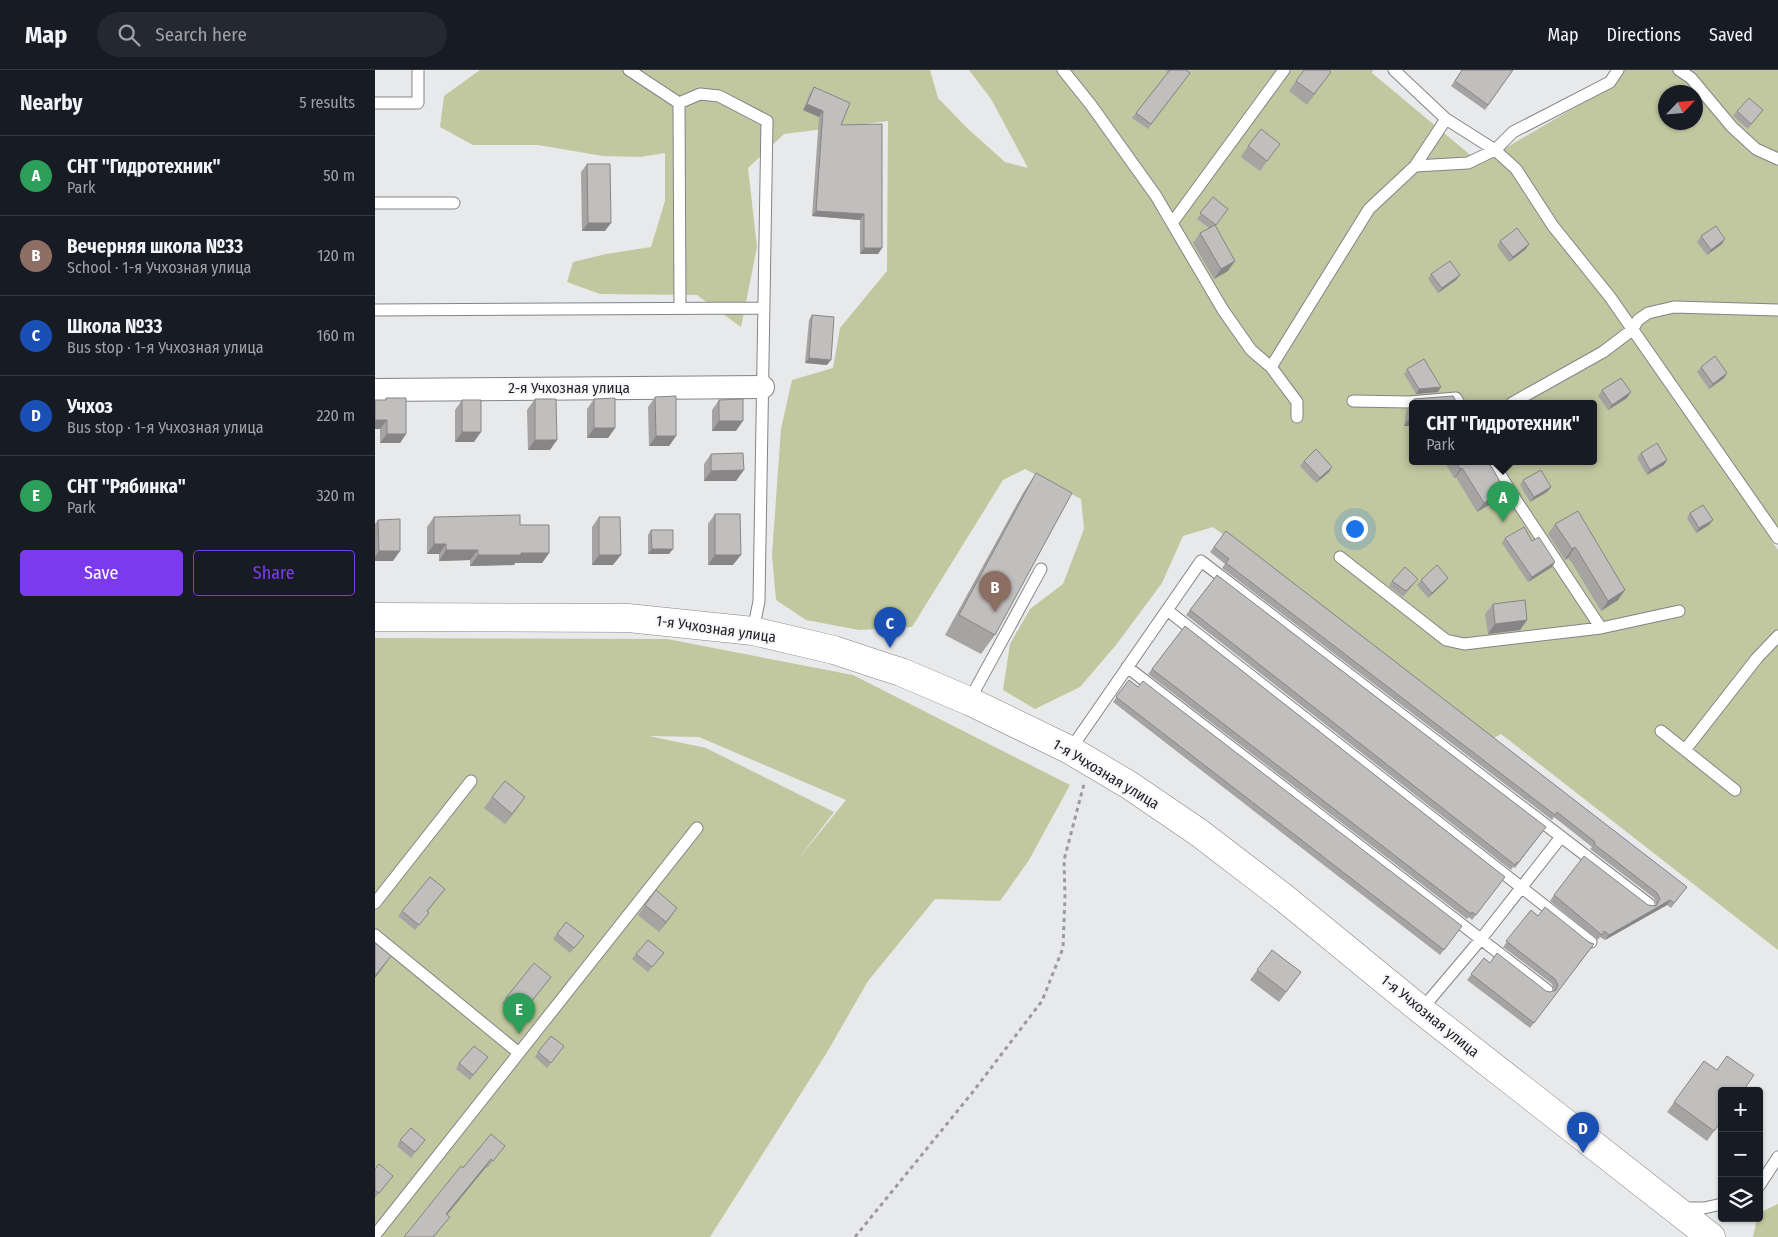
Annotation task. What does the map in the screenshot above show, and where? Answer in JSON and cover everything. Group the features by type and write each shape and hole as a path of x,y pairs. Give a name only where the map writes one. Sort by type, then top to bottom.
{"street":[{"name":"2-я Учхозная улица","path":"375,390 763,387"},
{"name":"1-я Учхозная улица","path":"375,617 628,618 753,631 834,650 901,672 969,701 1080,756 1129,785 1198,832 1283,897 1421,1010 1711,1237"}],"lane":[{"path":"375,103 418,103 417,70"},
{"path":"629,70 679,103"},
{"path":"1063,70 1091,105 1151,188 1223,310 1251,350 1271,367 1297,402 1297,416"},
{"path":"1172,224 1284,70"},
{"path":"1394,70 1446,119 1495,150 1516,169 1553,226 1610,297 1778,538"},
{"path":"1415,166 1468,164 1495,150 1513,132 1610,82 1618,70"},
{"path":"1679,70 1691,78 1732,127 1756,149 1778,159"},
{"path":"679,103 700,94 719,96 767,121 759,601 753,631"},
{"path":"679,103 681,308"},
{"path":"1271,367 1369,209 1415,166 1446,119"},
{"path":"375,203 454,203"},
{"path":"1517,400 1603,352 1632,330 1638,320 1648,313 1674,307 1778,310"},
{"path":"375,310 764,308"},
{"path":"1432,400 1456,398 1457,400"},
{"path":"1353,402 1409,402"},
{"path":"1494,465 1601,628"},
{"path":"1340,557 1446,640 1464,644 1601,628 1679,611"},
{"path":"1080,756 1127,667 1201,561 1649,904"},
{"path":"969,701 1041,568"},
{"path":"1167,610 1591,942"},
{"path":"1685,750 1757,658 1778,636"},
{"path":"1127,667 1547,990"},
{"path":"1661,731 1735,790"},
{"path":"375,903 471,781"},
{"path":"375,1236 697,828"},
{"path":"1421,1010 1481,940 1561,837"},
{"path":"375,935 519,1053"},
{"path":"1763,1180 1778,1157"},
{"path":"1674,1208 1705,1208 1718,1205"}],"path":[{"path":"855,1237 972,1093 1042,1001 1063,948 1064,860 1080,756"}],"green space":[{"path":"480,70 930,70 938,98 967,128 1005,162 1028,168 991,99 969,70 1373,70 1372,73 1480,163 1613,85 1622,70 1778,70 1778,535 1771,540 1778,550 1778,950 1501,734 1492,739 1213,527 1183,536 1162,583 1116,645 1080,687 1035,709 1003,690 1010,644 1030,609 1063,584 1084,529 1081,499 1025,469 1003,480 912,627 859,630 806,620 776,600 772,555 781,429 792,380 833,368 840,328 887,271 888,121 784,134 748,168 757,247 741,327 697,295 600,294 567,282 573,262 606,254 651,247 665,201 665,153 640,157 603,156 538,145 473,145 440,127 444,96"},
{"path":"375,638 667,639 853,675 1070,785 1029,860 1000,901 935,899 868,981 826,1054 710,1237 375,1237","holes":["649,736 699,737 846,800 796,862 834,812 706,748"]},
{"path":"1778,1204 1778,1237 1753,1237 1756,1222 1763,1222 1763,1211"}],"building":[{"path":"1170,70 1186,70 1190,73 1151,124 1136,113"},
{"path":"1304,70 1329,70 1331,72 1314,94 1296,81"},
{"path":"1462,70 1513,70 1488,105 1455,81"},
{"path":"814,87 850,103 841,125 882,124 882,248 864,248 864,214 816,211 823,111 807,104"},
{"path":"1749,98 1763,110 1751,124 1737,111"},
{"path":"1261,129 1280,144 1267,161 1248,146"},
{"path":"587,164 610,164 611,223 588,223"},
{"path":"1213,197 1228,209 1216,225 1200,213"},
{"path":"1215,225 1235,261 1221,269 1200,233"},
{"path":"1716,226 1725,239 1711,250 1701,236"},
{"path":"1517,228 1529,244 1513,257 1500,241"},
{"path":"1450,261 1460,275 1442,288 1431,274"},
{"path":"812,315 834,317 831,360 809,358"},
{"path":"1715,356 1727,373 1713,384 1701,367"},
{"path":"1424,359 1441,387 1419,389 1407,369"},
{"path":"1621,378 1631,392 1612,405 1602,390"},
{"path":"676,396 676,436 656,436 655,397"},
{"path":"1453,396 1455,400 1414,400"},
{"path":"386,398 406,398 406,434 387,434 387,420 375,420 375,400 386,400"},
{"path":"615,398 615,428 594,428 594,399"},
{"path":"535,399 556,399 557,440 535,440"},
{"path":"743,399 743,421 719,421 719,400"},
{"path":"462,400 481,400 481,432 462,432"},
{"path":"1657,443 1667,460 1650,470 1641,453"},
{"path":"1316,449 1332,467 1320,478 1304,461"},
{"path":"743,453 744,470 711,471 711,454"},
{"path":"1458,465 1490,465 1505,490 1484,503 1462,468 1460,469"},
{"path":"1541,470 1551,487 1534,497 1523,480"},
{"path":"1036,473 1072,493 995,635 959,615"},
{"path":"1703,505 1713,520 1699,528 1690,513"},
{"path":"1578,511 1625,590 1608,601 1575,547 1572,549 1555,524"},
{"path":"715,514 740,514 741,555 715,555"},
{"path":"520,515 520,525 549,525 549,553 478,555 478,550 446,550 446,544 434,544 434,517"},
{"path":"599,517 620,517 621,555 599,555"},
{"path":"400,519 400,551 379,551 378,520"},
{"path":"1524,527 1532,541 1539,537 1555,562 1532,577 1505,538"},
{"path":"651,530 673,530 673,549 652,549"},
{"path":"1226,531 1687,887 1674,903 1670,900 1609,935 1604,931 1602,935 1554,895 1584,856 1648,905 1656,906 1660,899 1657,893 1594,844 1595,842 1557,812 1555,815 1226,563 1229,559 1214,547"},
{"path":"1437,565 1448,578 1432,593 1421,580"},
{"path":"1405,567 1418,579 1406,591 1392,581"},
{"path":"1217,575 1546,827 1518,863 1515,865 1190,610"},
{"path":"1525,600 1527,620 1495,624 1493,604"},
{"path":"1185,626 1505,877 1476,915 1472,912 1471,914 1152,669"},
{"path":"1129,680 1138,687 1143,681 1462,926 1444,950 1116,697"},
{"path":"505,781 525,797 512,814 492,797"},
{"path":"430,877 445,889 427,911 429,913 419,925 402,911"},
{"path":"656,890 677,908 666,922 645,905"},
{"path":"1545,907 1590,943 1594,944 1534,1023 1471,974 1484,958 1490,963 1497,953 1546,991 1556,990 1558,985 1555,979 1506,941 1531,910 1538,916"},
{"path":"566,922 584,936 574,948 557,934"},
{"path":"648,940 664,953 652,967 636,954"},
{"path":"375,943 391,956 375,976"},
{"path":"1272,950 1301,972 1286,992 1257,970"},
{"path":"534,963 551,977 523,1012 506,998"},
{"path":"551,1036 564,1046 551,1063 538,1052"},
{"path":"474,1046 488,1057 473,1075 459,1063"},
{"path":"1727,1056 1754,1075 1746,1087 1718,1087 1718,1126 1714,1131 1674,1102 1704,1061 1717,1070"},
{"path":"411,1128 425,1140 415,1152 400,1140"},
{"path":"491,1134 505,1146 493,1161 491,1159 446,1214 450,1217 433,1237 404,1237 461,1166 463,1168"},
{"path":"379,1164 393,1176 379,1193 375,1190 375,1169"}],"place":[{"name":"СНТ \"Гидротехник\"","path":"1503,522"},
{"name":"Вечерняя школа №33","path":"995,612"},
{"name":"Школа №33","path":"890,648"},
{"name":"СНТ \"Рябинка\"","path":"519,1034"},
{"name":"Учхоз","path":"1583,1153"}]}
